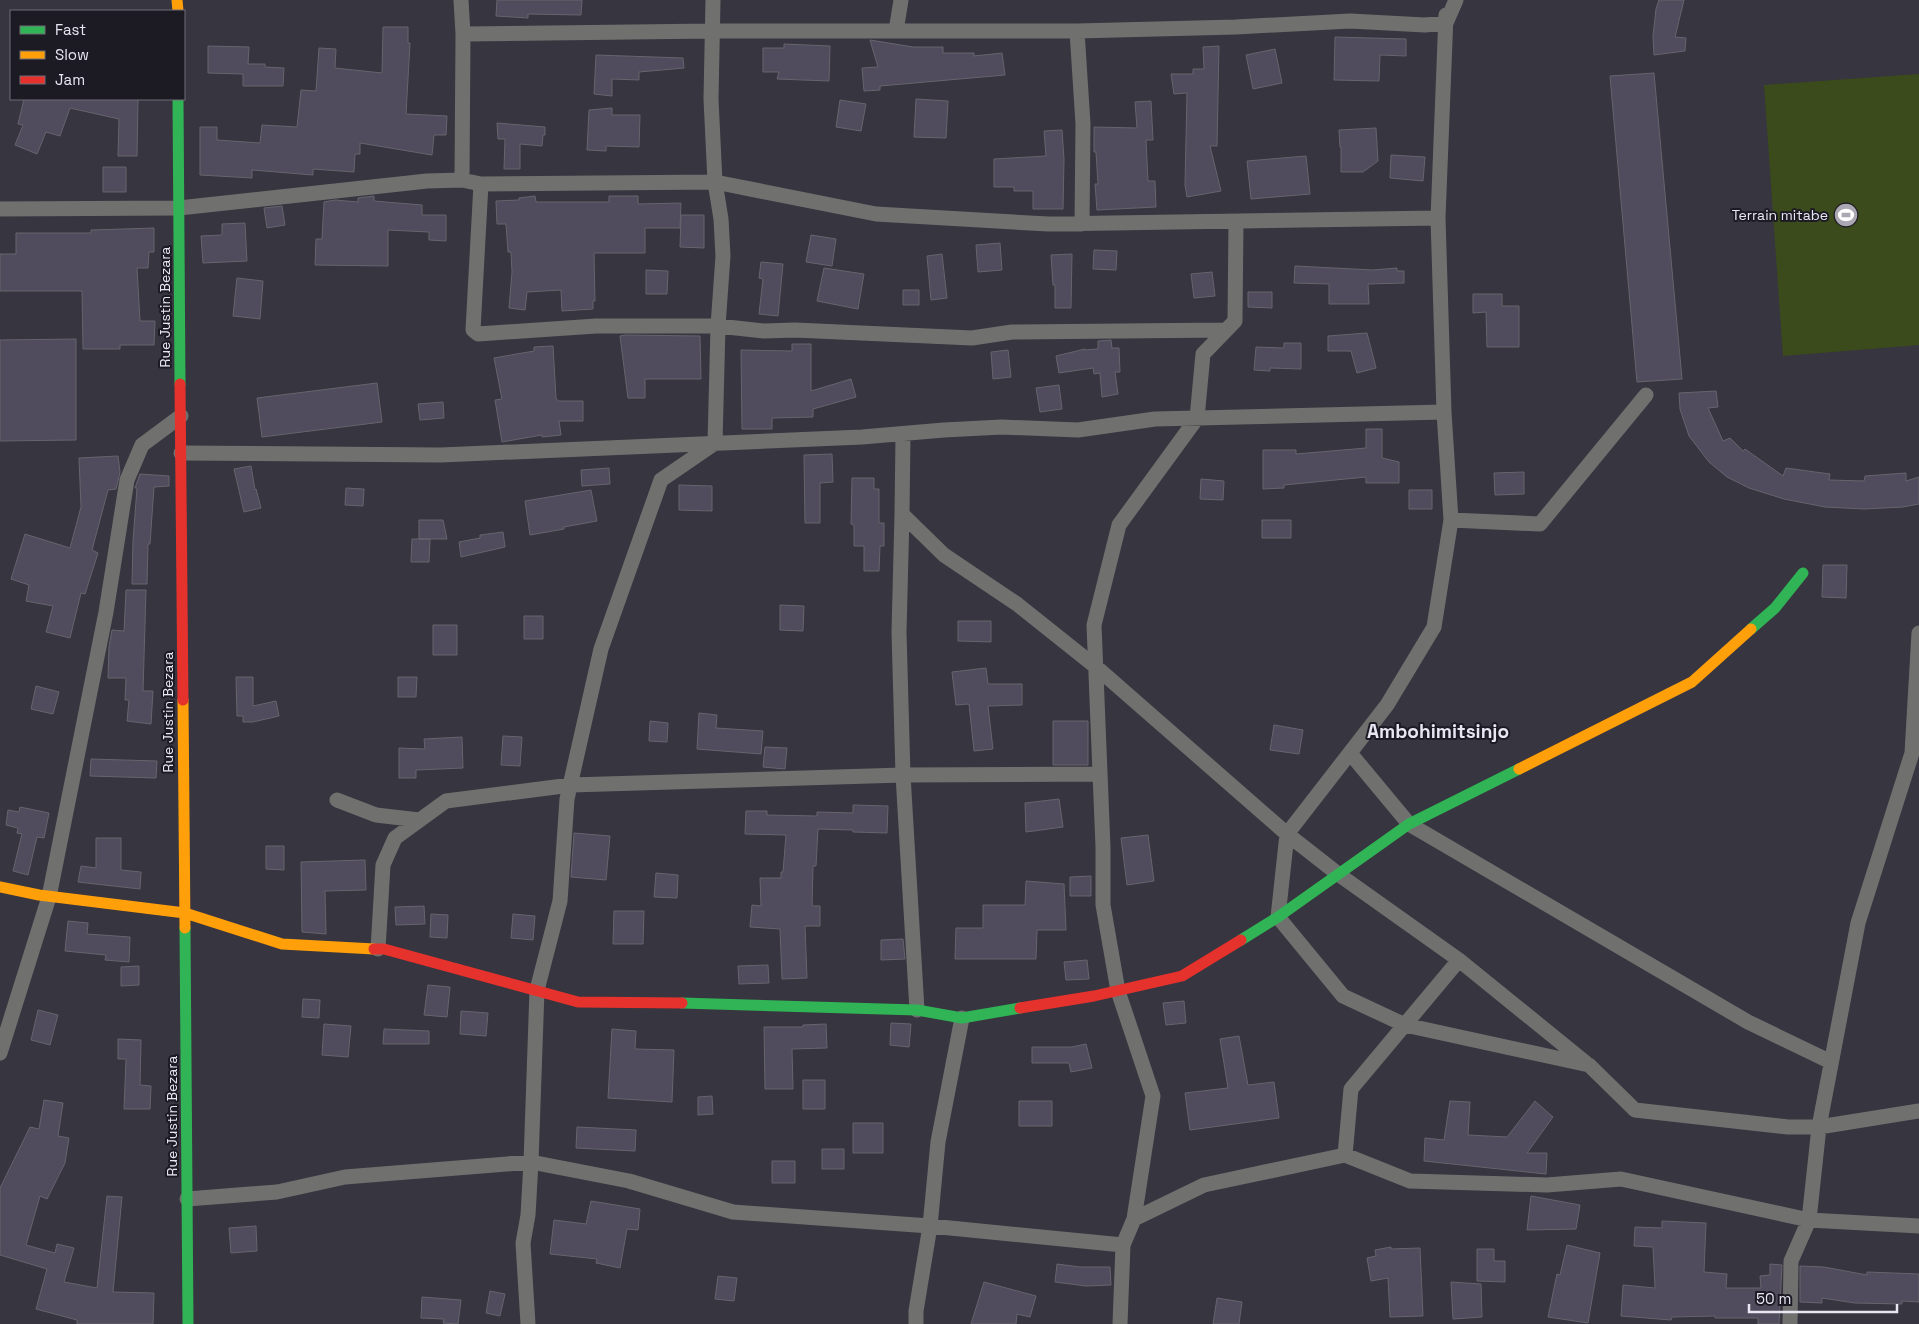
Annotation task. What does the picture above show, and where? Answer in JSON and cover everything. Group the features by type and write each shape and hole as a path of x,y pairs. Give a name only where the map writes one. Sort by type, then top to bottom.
{"street":[{"path":"461,0 463,34 462,180"},
{"path":"713,0 711,99 715,182 722,219 723,256 718,326 715,443"},
{"path":"896,31 901,0"},
{"path":"1447,0 1438,218 1444,412 1452,520 1434,626 1387,705 1287,834 1278,917 1343,996 1405,1025 1589,1066"},
{"path":"1446,23 1456,0"},
{"path":"463,34 712,31 1077,32 1350,21 1425,25 1446,23"},
{"path":"1077,32 1083,124 1082,224"},
{"name":"Rue Justin Bezara","path":"178,100 188,1324"},
{"path":"0,208 179,208 427,181 462,180 481,184 715,182 876,214 1048,224 1438,218"},
{"path":"481,184 473,330 478,334 596,326 718,326 764,331 795,330 972,338 1012,332 1226,330"},
{"path":"1120,1324 1123,1245 1134,1219 1153,1096 1118,990 1103,905 1094,625 1119,524 1197,418 1203,354 1234,320 1236,222"},
{"path":"1452,520 1540,524 1646,395"},
{"path":"181,453 441,455 904,435 944,430 1002,427 1078,430 1155,419 1444,412"},
{"path":"0,1054 48,897 106,612 127,480 142,445 181,416"},
{"path":"904,435 899,632 903,775 917,1010"},
{"path":"528,1324 523,1243 528,1215 531,1162 536,990 560,901 567,799 601,649 661,480 715,443"},
{"path":"902,514 944,554 1017,604 1096,667 1287,834 1338,874 1459,960 1589,1066 1635,1110 1788,1127 1819,1127 1919,1111"},
{"path":"0,887 48,897 185,913 282,944 378,949 578,1002 724,1003 917,1010 962,1018 1094,996 1182,976 1278,917 1409,824 1692,682 1775,608 1803,573"},
{"path":"1790,1324 1792,1261 1809,1220 1819,1127 1858,923 1912,753 1919,633"},
{"path":"1350,753 1409,824 1748,1022 1831,1062"},
{"path":"378,949 383,865 395,838 446,801 570,785 903,775 1100,774"},
{"path":"337,800 376,814 419,820"},
{"path":"1345,1155 1351,1089 1459,960"},
{"path":"916,1324 916,1311 930,1226 938,1142 962,1018"},
{"path":"1134,1219 1204,1185 1345,1155 1410,1180 1547,1185 1621,1179 1809,1220 1919,1226"},
{"path":"187,1199 277,1192 345,1177 531,1162 630,1181 733,1212 930,1226 1123,1245"}],"green space":[{"name":"Terrain mitabe","path":"1919,74 1919,345 1783,356 1764,85"}],"building":[{"path":"497,0 582,0 581,15 528,14 528,18 496,16"},
{"path":"1659,0 1684,0 1675,37 1686,38 1685,51 1654,55 1653,36"},
{"path":"383,27 408,27 408,43 410,43 406,114 447,116 446,135 434,135 432,155 360,143 360,154 355,154 354,172 313,169 313,175 252,170 252,178 200,175 200,127 217,127 217,140 260,143 262,125 297,127 301,90 316,91 319,48 336,49 335,68 382,73"},
{"path":"1335,37 1406,39 1406,56 1380,55 1379,81 1334,80"},
{"path":"870,40 913,47 943,47 943,53 974,53 974,56 1002,53 1005,75 880,86 880,90 864,91 862,68 878,67"},
{"path":"784,44 830,46 829,81 777,79 779,72 763,72 763,48 784,48"},
{"path":"208,46 249,47 248,64 265,64 265,67 284,68 283,86 243,86 243,74 208,73"},
{"path":"1219,46 1217,146 1210,146 1221,191 1187,197 1185,185 1187,93 1174,94 1171,74 1193,74 1193,69 1204,69 1203,47"},
{"path":"1275,49 1282,83 1253,89 1246,55"},
{"path":"596,55 683,58 684,68 639,72 639,80 612,79 612,96 594,94"},
{"path":"1654,73 1682,379 1637,382 1610,76"},
{"path":"916,99 948,101 946,138 914,137"},
{"path":"24,100 138,100 137,156 118,156 119,119 70,108 60,136 46,132 37,154 15,145 23,125 18,124"},
{"path":"840,100 866,104 861,131 836,127"},
{"path":"1151,101 1153,140 1146,140 1148,181 1155,181 1156,207 1097,210 1095,184 1098,184 1096,152 1094,152 1094,127 1137,128 1135,102"},
{"path":"612,108 612,115 640,115 639,147 606,146 606,151 587,150 589,110"},
{"path":"497,123 545,127 542,146 520,144 520,169 504,169 505,139 498,139"},
{"path":"1376,128 1378,161 1363,172 1341,172 1339,130"},
{"path":"1062,130 1064,159 1063,209 1033,209 1033,191 1014,191 1014,187 994,187 994,159 1046,156 1044,131"},
{"path":"1391,155 1425,157 1423,181 1390,178"},
{"path":"1306,156 1310,194 1251,199 1247,161"},
{"path":"103,167 126,167 126,192 103,192"},
{"path":"374,196 374,201 422,205 422,215 446,215 446,241 429,240 429,232 388,230 388,266 315,265 316,239 322,239 324,202 335,200 358,202 358,198"},
{"path":"535,196 536,202 609,202 609,196 638,196 638,204 681,203 680,228 645,228 645,253 594,253 595,301 593,301 593,309 562,311 561,290 527,292 525,310 509,308 512,272 511,252 508,252 506,224 497,224 496,201 519,200 519,198"},
{"path":"282,206 285,225 267,228 264,208"},
{"path":"681,215 704,215 704,248 680,247"},
{"path":"245,223 247,261 203,263 201,236 222,235 222,224"},
{"path":"154,228 154,252 149,252 148,268 137,268 140,321 155,321 154,345 120,345 120,349 83,349 82,291 0,291 0,254 16,254 16,233 91,233 91,230"},
{"path":"811,235 836,239 832,266 806,262"},
{"path":"1000,243 1002,270 978,272 976,245"},
{"path":"1094,250 1117,251 1116,270 1093,269"},
{"path":"942,254 947,298 931,300 927,256"},
{"path":"1072,254 1071,308 1055,308 1055,285 1053,285 1051,255"},
{"path":"761,262 783,264 778,316 759,314 763,279 759,278"},
{"path":"1295,266 1373,270 1397,268 1397,271 1404,271 1404,283 1368,284 1369,304 1329,304 1329,284 1294,283"},
{"path":"824,268 864,274 858,309 817,301"},
{"path":"646,270 668,271 667,294 646,294"},
{"path":"1212,272 1215,296 1194,298 1191,274"},
{"path":"237,278 263,281 260,319 233,316"},
{"path":"903,290 919,290 919,305 903,305"},
{"path":"1248,292 1272,292 1272,308 1248,307"},
{"path":"1473,294 1502,294 1502,306 1519,306 1519,347 1487,347 1486,312 1473,313"},
{"path":"1367,333 1376,368 1357,373 1351,351 1328,351 1328,336"},
{"path":"620,336 700,336 701,379 645,379 645,398 628,398"},
{"path":"76,339 76,440 0,441 0,340"},
{"path":"1111,340 1112,348 1119,348 1120,372 1115,372 1118,394 1102,397 1100,373 1094,374 1093,368 1059,373 1056,356 1085,349 1098,349 1098,341"},
{"path":"1284,343 1301,343 1301,369 1270,368 1270,371 1254,370 1256,347 1284,348"},
{"path":"792,344 811,344 811,391 851,379 856,397 813,409 813,417 772,418 772,429 742,429 741,350 792,351"},
{"path":"553,346 556,398 558,401 583,401 583,421 559,421 561,435 542,437 542,435 502,442 495,400 502,399 494,358 534,351 534,347"},
{"path":"1008,350 1011,377 993,379 991,352"},
{"path":"377,383 382,422 262,437 257,398"},
{"path":"1059,385 1062,409 1040,412 1036,388"},
{"path":"1716,391 1718,407 1708,408 1723,441 1730,438 1743,451 1745,449 1783,476 1786,468 1830,474 1829,480 1864,481 1865,476 1906,473 1906,481 1919,477 1919,504 1903,507 1864,509 1825,507 1784,499 1749,488 1727,477 1709,462 1689,436 1680,409 1679,393"},
{"path":"443,402 444,418 420,420 418,404"},
{"path":"1366,429 1382,429 1382,458 1399,462 1399,483 1366,483 1366,477 1284,485 1284,488 1263,489 1263,450 1296,450 1296,454 1366,448"},
{"path":"832,454 833,482 820,483 820,523 805,523 804,455"},
{"path":"118,456 120,472 116,489 108,490 92,550 98,553 85,594 81,593 70,638 46,632 53,606 26,601 29,585 11,579 25,534 70,548 81,507 79,458"},
{"path":"251,466 255,490 261,508 244,512 234,469"},
{"path":"609,468 610,484 582,486 581,470"},
{"path":"1524,472 1524,494 1495,495 1494,473"},
{"path":"140,474 169,476 169,486 154,487 150,544 148,544 147,584 132,584 137,488 135,488"},
{"path":"852,478 874,478 874,489 879,489 879,523 884,523 884,546 880,546 879,571 864,571 864,546 854,546 854,525 851,524"},
{"path":"1201,479 1224,481 1223,500 1200,499"},
{"path":"679,485 712,486 712,511 679,510"},
{"path":"346,488 364,489 363,506 345,505"},
{"path":"591,490 597,521 530,535 525,501"},
{"path":"1409,490 1432,490 1432,509 1409,509"},
{"path":"419,520 443,520 447,539 419,539"},
{"path":"1262,520 1291,520 1291,538 1262,538"},
{"path":"503,532 505,547 461,557 459,542 480,538 480,535"},
{"path":"412,539 430,539 429,562 411,562"},
{"path":"1823,565 1847,565 1846,598 1822,597"},
{"path":"126,590 146,590 143,691 153,691 151,724 127,721 129,700 125,700 126,678 108,678 109,647 112,630 124,631"},
{"path":"780,605 804,606 803,631 780,630"},
{"path":"524,616 543,616 543,639 524,639"},
{"path":"958,621 991,621 991,642 958,641"},
{"path":"433,625 457,625 457,655 433,655"},
{"path":"986,668 988,684 1022,684 1022,705 988,706 993,749 974,751 969,704 956,705 952,672"},
{"path":"236,677 253,677 253,706 276,701 279,716 253,722 243,722 243,716 237,716"},
{"path":"398,677 417,677 416,697 398,697"},
{"path":"36,686 59,692 53,714 31,709"},
{"path":"699,713 717,715 716,728 763,731 761,754 697,749"},
{"path":"650,721 668,723 667,742 649,741"},
{"path":"1053,721 1088,721 1088,765 1053,765"},
{"path":"1274,725 1303,730 1299,754 1270,750"},
{"path":"503,736 522,737 520,766 501,765"},
{"path":"462,737 463,768 416,770 416,778 399,778 399,748 425,749 424,739"},
{"path":"765,747 787,748 785,769 763,767"},
{"path":"91,759 157,761 156,778 90,776"},
{"path":"1059,799 1063,827 1026,832 1025,803"},
{"path":"853,805 888,806 887,833 818,829 816,866 813,866 812,906 820,906 820,926 805,926 807,978 782,979 780,929 750,927 752,905 761,906 760,878 781,878 786,835 745,834 746,811 767,811 767,815 817,816 817,812 853,813"},
{"path":"20,807 49,813 44,838 37,837 28,875 13,871 22,834 17,833 18,828 6,825 8,810 19,812"},
{"path":"574,833 610,836 606,880 571,877"},
{"path":"1148,835 1154,881 1127,885 1121,838"},
{"path":"96,838 121,838 121,870 141,872 140,889 78,882 81,866 96,868"},
{"path":"266,846 284,846 284,870 266,869"},
{"path":"365,860 366,890 325,891 326,934 302,932 301,862"},
{"path":"656,873 678,875 677,898 654,897"},
{"path":"1091,876 1091,896 1070,896 1070,877"},
{"path":"1026,881 1064,884 1066,930 1037,930 1036,959 955,959 956,928 983,928 983,905 1025,905"},
{"path":"424,906 425,924 396,925 395,907"},
{"path":"614,911 644,911 643,944 613,944"},
{"path":"431,914 448,915 447,938 430,937"},
{"path":"513,914 535,916 533,940 511,938"},
{"path":"68,921 88,923 87,934 130,937 129,962 105,960 106,955 65,951"},
{"path":"903,939 905,959 881,960 881,940"},
{"path":"1087,960 1089,979 1066,980 1064,962"},
{"path":"768,965 769,983 739,984 738,966"},
{"path":"139,966 139,985 121,986 121,967"},
{"path":"428,985 450,987 447,1017 424,1015"},
{"path":"303,999 320,1000 319,1018 302,1017"},
{"path":"1184,1001 1186,1023 1166,1025 1163,1003"},
{"path":"38,1010 58,1015 50,1045 31,1040"},
{"path":"461,1011 488,1013 486,1036 460,1034"},
{"path":"891,1023 911,1024 909,1047 890,1045"},
{"path":"324,1024 351,1026 348,1057 322,1055"},
{"path":"826,1024 827,1048 792,1049 793,1089 765,1089 764,1027 803,1027 803,1025"},
{"path":"384,1029 429,1031 429,1044 383,1044"},
{"path":"612,1029 636,1031 635,1049 674,1050 672,1102 608,1098"},
{"path":"1239,1036 1248,1085 1274,1082 1279,1118 1190,1130 1185,1093 1228,1088 1220,1039"},
{"path":"118,1039 141,1040 140,1085 151,1086 150,1109 124,1109 126,1059 118,1059"},
{"path":"1086,1044 1092,1068 1071,1072 1069,1063 1032,1063 1032,1047 1072,1047"},
{"path":"803,1080 825,1080 825,1109 803,1109"},
{"path":"712,1096 713,1114 698,1115 698,1097"},
{"path":"44,1100 63,1103 58,1136 69,1138 65,1163 47,1199 40,1196 26,1245 55,1253 57,1244 74,1248 64,1282 97,1288 107,1196 122,1197 113,1292 154,1293 153,1324 77,1324 77,1320 36,1309 47,1269 0,1255 0,1188 30,1127 39,1129"},
{"path":"1019,1101 1052,1101 1052,1126 1019,1126"},
{"path":"1450,1101 1470,1102 1468,1135 1507,1137 1535,1101 1553,1117 1527,1153 1547,1153 1546,1174 1424,1161 1425,1138 1444,1140"},
{"path":"853,1123 883,1123 883,1153 853,1153"},
{"path":"577,1127 636,1130 635,1151 576,1148"},
{"path":"822,1149 844,1149 844,1169 822,1169"},
{"path":"772,1161 795,1161 795,1183 772,1183"},
{"path":"1531,1196 1580,1205 1576,1229 1527,1230"},
{"path":"591,1201 640,1209 638,1230 627,1229 620,1268 596,1263 597,1259 550,1254 554,1220 586,1224"},
{"path":"1662,1221 1706,1223 1704,1272 1727,1274 1726,1288 1761,1288 1760,1276 1770,1275 1770,1264 1782,1265 1779,1324 1758,1324 1758,1318 1715,1318 1715,1316 1672,1317 1671,1320 1621,1316 1623,1285 1655,1288 1653,1247 1634,1246 1635,1227 1662,1228"},
{"path":"256,1226 257,1251 231,1253 229,1228"},
{"path":"1567,1245 1600,1253 1588,1323 1548,1317 1557,1274 1560,1275"},
{"path":"1391,1247 1391,1249 1420,1248 1423,1316 1390,1317 1388,1278 1371,1281 1367,1258 1376,1256 1375,1250"},
{"path":"1477,1249 1494,1249 1494,1261 1505,1261 1505,1282 1477,1281"},
{"path":"1057,1264 1080,1267 1110,1267 1111,1285 1086,1286 1055,1282"},
{"path":"1800,1266 1824,1267 1867,1275 1867,1272 1919,1274 1919,1302 1902,1301 1902,1304 1855,1303 1822,1298 1822,1303 1800,1302"},
{"path":"718,1276 737,1278 734,1301 715,1299"},
{"path":"984,1282 1036,1296 1030,1317 1017,1314 1016,1324 971,1324"},
{"path":"1451,1282 1481,1284 1482,1317 1453,1319"},
{"path":"490,1291 505,1294 500,1316 486,1313"},
{"path":"422,1297 461,1300 458,1324 443,1323 444,1319 421,1318"},
{"path":"1217,1298 1242,1302 1239,1324 1213,1324"}],"traffic: fast":[{"path":"178,100 180,384"},
{"path":"1751,629 1775,608 1803,573"},
{"path":"1241,940 1278,917 1409,824 1519,769"},
{"path":"185,928 188,1324"},
{"path":"682,1003 917,1010 962,1018 1020,1008"}],"traffic: slow":[{"path":"177,0 178,10"},
{"path":"1519,769 1692,682 1751,629"},
{"path":"183,700 185,928"},
{"path":"0,887 39,895 185,913 282,944 374,949"}],"traffic: jam":[{"path":"180,384 183,700"},
{"path":"1020,1008 1094,996 1182,976 1241,940"},
{"path":"374,949 384,949 578,1002 682,1003"}],"place":[{"name":"Terrain mitabe","path":"1846,215"}],"district":[{"name":"Ambohimitsinjo","path":"1438,731"}]}
